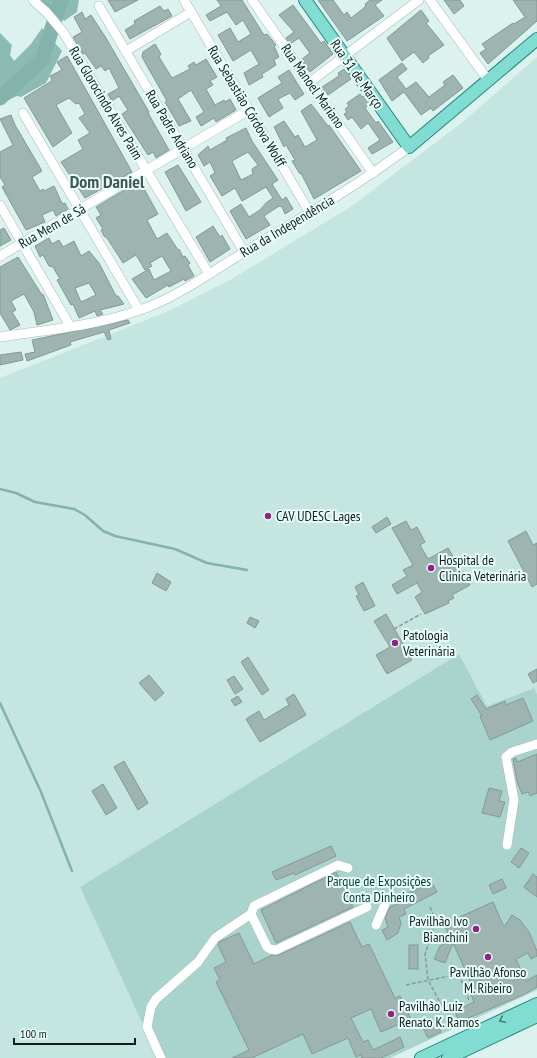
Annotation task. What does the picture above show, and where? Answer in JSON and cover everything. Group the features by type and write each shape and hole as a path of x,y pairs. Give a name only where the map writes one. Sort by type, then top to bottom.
{"main road":[{"name":"Rua 31 de Março","path":"305,0 409,147"},
{"name":"Rua da Independência","path":"409,147 537,39"},
{"path":"421,1058 537,1004"},
{"path":"448,1058 537,1016"}],"street":[{"name":"Rua Glorocindo Alves Paim","path":"33,0 58,25 209,274"},
{"name":"Rua Sebastião Córdova Wolff","path":"184,0 310,212"},
{"name":"Rua Manoel Mariano","path":"252,0 374,173"},
{"path":"310,82 419,0"},
{"path":"430,0 488,80"},
{"name":"Rua Padre Adriano","path":"99,6 244,252"},
{"path":"126,51 191,12"},
{"name":"Rua Mem de Sá","path":"0,256 249,110"},
{"path":"23,113 139,310"},
{"name":"Rua da Independência","path":"0,336 70,326 139,310 174,295 374,173 409,147"},
{"path":"0,205 70,326"},
{"path":"507,845 514,800 506,757 512,752 537,744"},
{"path":"161,1058 147,1027 151,1006 156,999 198,962 215,938 251,914 254,906 338,865 348,868"},
{"path":"376,925 388,897"},
{"path":"251,914 267,947 270,950 276,950 367,907"}],"path":[{"path":"394,629 421,614"},
{"path":"430,906 436,921 425,954 428,980 444,1010"},
{"path":"406,985 459,974 469,1000"}],"shaded area":[{"path":"43,0 79,0 77,12 64,21"},
{"path":"42,28 62,51 46,83 21,97 17,96 0,104 0,33 12,45 10,55 14,61 31,44"},
{"name":"CAV UDESC Lages","path":"537,57 537,694 533,688 487,706 459,654 80,887 158,1058 0,1058 0,378 171,310 230,280 352,206 464,121"}],"green space":[{"name":"Parque de Exposições Conta Dinheiro","path":"459,654 487,706 534,688 537,694 537,990 390,1058 158,1058 80,887"}],"building":[{"path":"108,0 138,0 115,12"},
{"path":"217,0 242,0 264,35 267,34 276,45 274,46 279,57 274,60 276,65 262,74 263,77 249,85 244,73 259,64 251,50 233,61 218,35 230,28 238,42 251,34 243,20 236,25 227,12 210,21 206,15 221,6"},
{"path":"318,0 333,0 344,15 347,12 351,18 364,8 366,5 365,4 370,0 382,0 375,5 384,16 347,41"},
{"path":"444,0 460,0 464,6 454,14"},
{"path":"513,0 537,0 537,21 488,64 480,53 486,49 482,44 513,23 514,24 525,17"},
{"path":"293,5 321,43 324,41 333,54 310,72 301,60 310,53 299,38 290,44 286,38 294,32 279,15"},
{"path":"160,6 164,11 168,9 172,16 130,39 125,30 135,24 134,21"},
{"path":"421,10 429,21 426,23 444,45 428,56 429,58 423,63 414,52 402,61 387,38"},
{"path":"82,12 85,19 91,15 106,38 169,150 156,158 153,152 148,155 126,121 122,114 128,110 119,96 112,101 108,94 119,88 109,68 105,71 101,66 96,69 85,53 83,54 73,37 82,32 74,17"},
{"path":"155,44 161,54 159,57 172,78 190,69 188,66 194,62 196,65 206,59 217,77 210,81 213,85 206,89 215,105 224,100 225,102 230,99 236,110 216,122 214,118 201,126 196,117 204,112 191,90 178,99 191,121 179,126 165,102 167,101 142,57 143,52"},
{"path":"67,56 132,172 85,198 61,162 83,149 78,140 90,133 79,118 85,114 79,103 76,104 69,98 56,105 72,133 53,147 24,98 50,82 52,80 50,76 62,70 57,62"},
{"path":"402,63 407,69 397,77 406,89 416,82 429,97 445,85 443,82 453,75 463,88 433,111 431,108 421,115 404,92 392,101 379,80"},
{"path":"344,69 351,79 328,95 322,87 336,78 339,75 338,73"},
{"path":"289,70 304,94 295,100 290,93 278,99 283,108 269,117 258,98 282,83 278,77"},
{"path":"360,94 362,97 364,96 370,104 365,108 376,123 378,121 393,142 372,154 368,148 380,140 368,123 361,129 352,117 348,120 344,114 347,112 345,109 349,106 347,103"},
{"path":"311,104 328,126 329,125 361,171 314,199 301,173 300,174 292,161 295,160 286,145 284,147 274,127 284,121 295,137 298,135 305,147 317,140 301,111"},
{"path":"11,115 15,125 42,171 32,177 40,191 43,189 44,191 54,186 61,201 63,204 65,203 68,209 56,216 53,210 42,215 45,222 26,230 2,187 5,185 0,177 0,152 13,145 0,119"},
{"path":"246,128 252,141 278,180 272,184 282,200 286,197 293,209 285,214 282,207 279,206 264,216 270,225 246,239 230,211 241,204 249,217 260,210 273,198 266,187 242,201 235,188 222,196 210,176 215,173 210,162 204,166 198,155 208,146 210,150 227,140 226,138","holes":["248,152 258,165 252,169 253,174 241,180 232,161"]},
{"path":"178,165 201,202 186,211 165,172"},
{"path":"141,180 142,185 158,214 147,220 157,239 167,233 183,257 185,256 190,263 188,265 194,276 185,281 184,279 169,287 168,285 146,298 132,279 149,269 154,280 171,271 162,256 150,263 152,266 145,270 136,255 123,263 107,238 104,236 101,230 103,229 96,218 101,215 96,207"},
{"path":"213,226 220,237 222,235 230,249 210,262 196,237"},
{"path":"4,228 11,240 0,246 0,230"},
{"path":"49,238 52,244 59,240 63,247 74,241 81,256 89,251 99,263 116,296 118,296 124,304 100,310 103,314 97,316 95,311 79,318 73,304 71,305 57,280 60,279 53,267 49,266 43,255 40,257 35,246","holes":["89,283 96,295 81,302 75,288"]},
{"path":"18,257 42,295 43,294 53,320 37,325 34,312 24,294 11,301 16,310 12,312 20,325 10,330 0,313 0,267"},
{"path":"128,320 130,323 109,330 111,339 108,340 104,332 70,342 71,345 27,361 25,354 35,352 32,340"},
{"path":"21,352 23,360 0,365 0,355"},
{"path":"387,517 391,524 376,533 372,527"},
{"name":"Hospital de Clinica Veterinária","path":"406,521 411,530 417,527 425,542 420,545 428,559 448,548 470,585 452,595 454,598 448,601 449,603 425,614 415,597 422,592 417,583 397,594 392,585 407,576 403,570 413,565 392,528"},
{"path":"526,531 533,545 537,543 537,584 532,587 508,541"},
{"path":"157,573 171,582 166,591 152,583"},
{"path":"363,582 375,606 364,611 356,596 359,595 355,587"},
{"name":"Patologia Veterinária","path":"386,614 412,660 387,674 376,655 390,647 374,621"},
{"path":"250,617 259,621 255,628 247,623"},
{"path":"248,657 269,690 262,695 241,662"},
{"path":"537,669 537,681 533,683 528,674"},
{"path":"149,675 164,693 155,701 139,683"},
{"path":"234,676 243,689 235,694 227,680"},
{"path":"294,694 306,715 260,742 246,719 259,711 264,720 289,705 286,699"},
{"path":"477,695 486,709 505,701 506,705 523,698 533,721 490,740 480,716 482,716 471,699"},
{"path":"238,696 242,702 235,706 231,700"},
{"path":"537,754 537,793 530,796 528,792 522,794 517,781 513,759 516,758 517,762"},
{"path":"124,761 148,803 138,810 114,767"},
{"path":"103,784 117,808 106,815 92,791"},
{"path":"489,788 502,791 499,801 505,802 500,817 482,813"},
{"path":"331,846 336,856 295,875 294,873 276,880 272,872"},
{"path":"521,848 529,853 519,868 511,862"},
{"path":"336,872 353,907 276,943 261,910"},
{"path":"533,874 537,877 537,897 524,887"},
{"path":"502,879 506,888 493,894 489,885"},
{"path":"432,883 437,892 404,909 406,914 399,917 401,923 398,933 387,940 382,930 388,927 385,918 390,907 402,902 400,896"},
{"path":"493,902 504,927 512,915 520,920 529,932 537,951 537,956 531,959 528,953 516,959 526,981 537,975 537,987 523,995 459,1022 455,1011 474,1002 468,987 472,985 453,943 445,963 434,959 440,946 451,940 444,924"},
{"path":"350,922 362,947 369,944 395,998 400,996 411,1019 381,1032 371,1009 351,1018 363,1042 368,1040 373,1050 400,1037 404,1047 381,1058 362,1058 361,1055 356,1057 348,1038 312,1054 303,1034 252,1058 232,1058 249,1050 216,982 220,980 214,968 226,962 218,945 219,942 239,933 254,964 272,955 279,955"},
{"path":"409,945 418,945 418,969 409,969"},
{"path":"436,1020 441,1032 428,1038 423,1028"}],"waterway":[{"path":"42,0 56,12"},
{"path":"0,98 42,60 61,0"},
{"path":"0,489 16,493 35,502 74,509 85,515 103,531 115,536 175,549 207,563 247,570"},
{"path":"0,703 41,792 72,871"}],"place":[{"name":"CAV UDESC Lages","path":"268,516"},
{"name":"Hospital de Clinica Veterinária","path":"431,568"},
{"name":"Patologia Veterinária","path":"395,643"},
{"name":"Pavilhão Ivo Bianchini","path":"476,929"},
{"name":"Pavilhão Afonso M. Ribeiro","path":"488,957"},
{"name":"Pavilhão Luiz Renato K. Ramos","path":"391,1014"}],"district":[{"name":"Dom Daniel","path":"107,182"}]}
